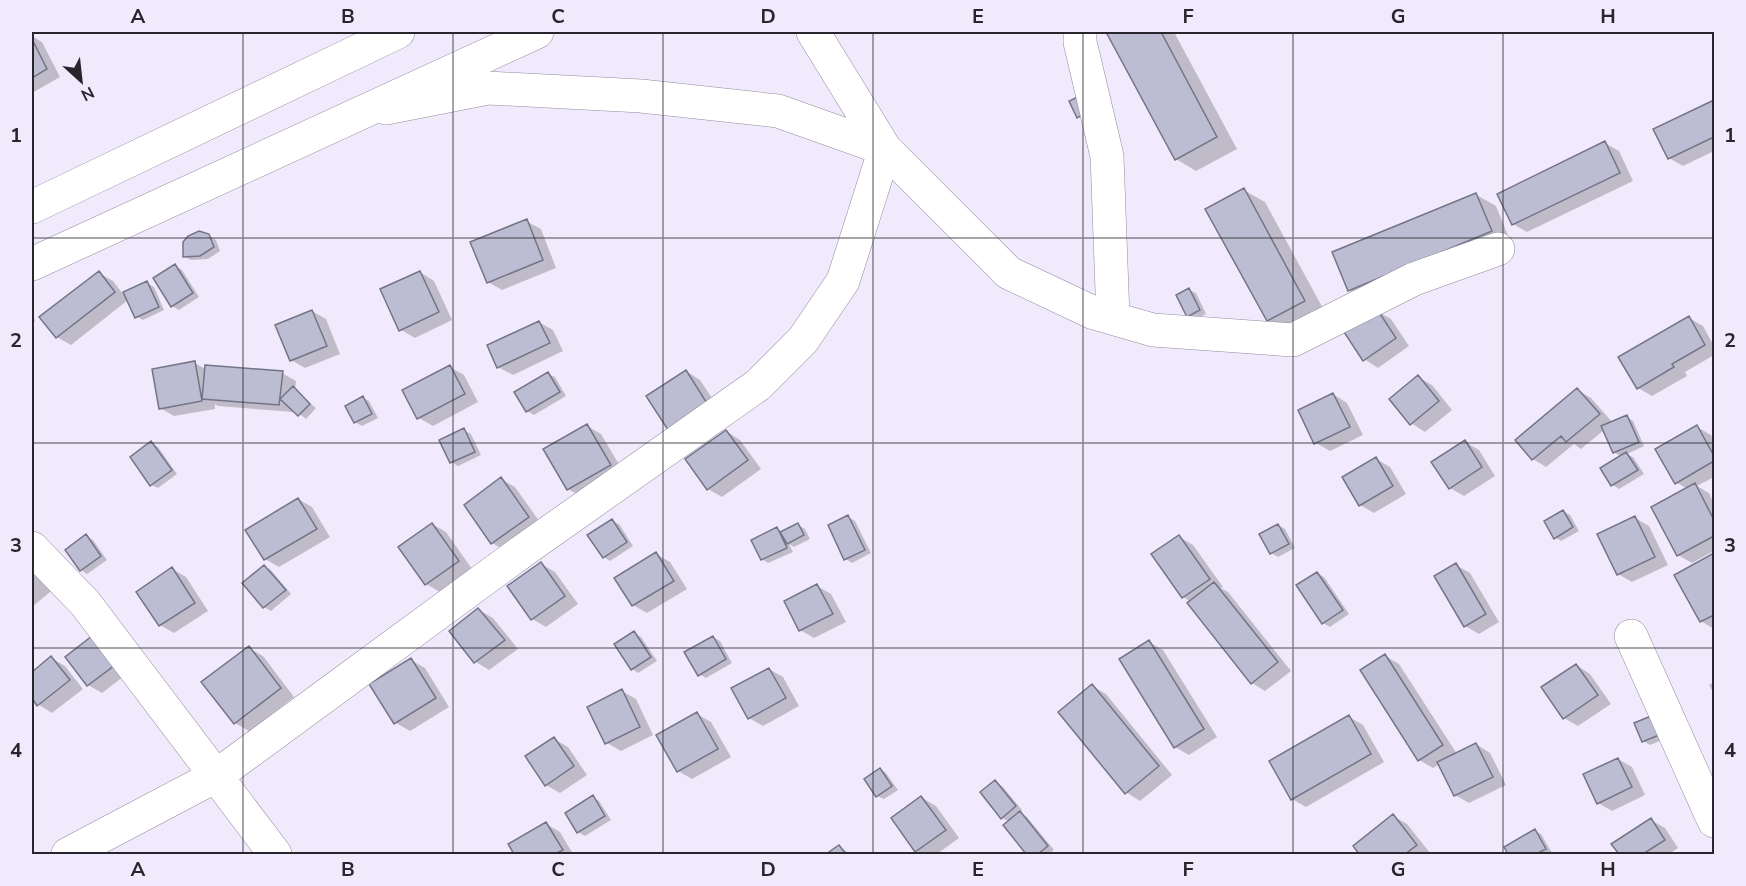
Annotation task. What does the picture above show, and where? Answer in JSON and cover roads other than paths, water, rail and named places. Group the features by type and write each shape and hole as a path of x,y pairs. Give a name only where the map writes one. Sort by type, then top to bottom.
{"street":[{"path":"32,207 398,32"},
{"path":"32,264 537,32"},
{"path":"813,32 885,149 1010,273 1094,313 1153,330 1293,340 1414,279 1498,249"},
{"path":"1080,32 1080,42 1107,156 1113,318"},
{"path":"358,114 488,88 641,96 778,111 885,149"},
{"path":"68,855 216,776 524,550 758,385 803,340 843,281 885,149"},
{"path":"32,548 85,603 275,855"},
{"path":"1631,636 1714,821"}]}
